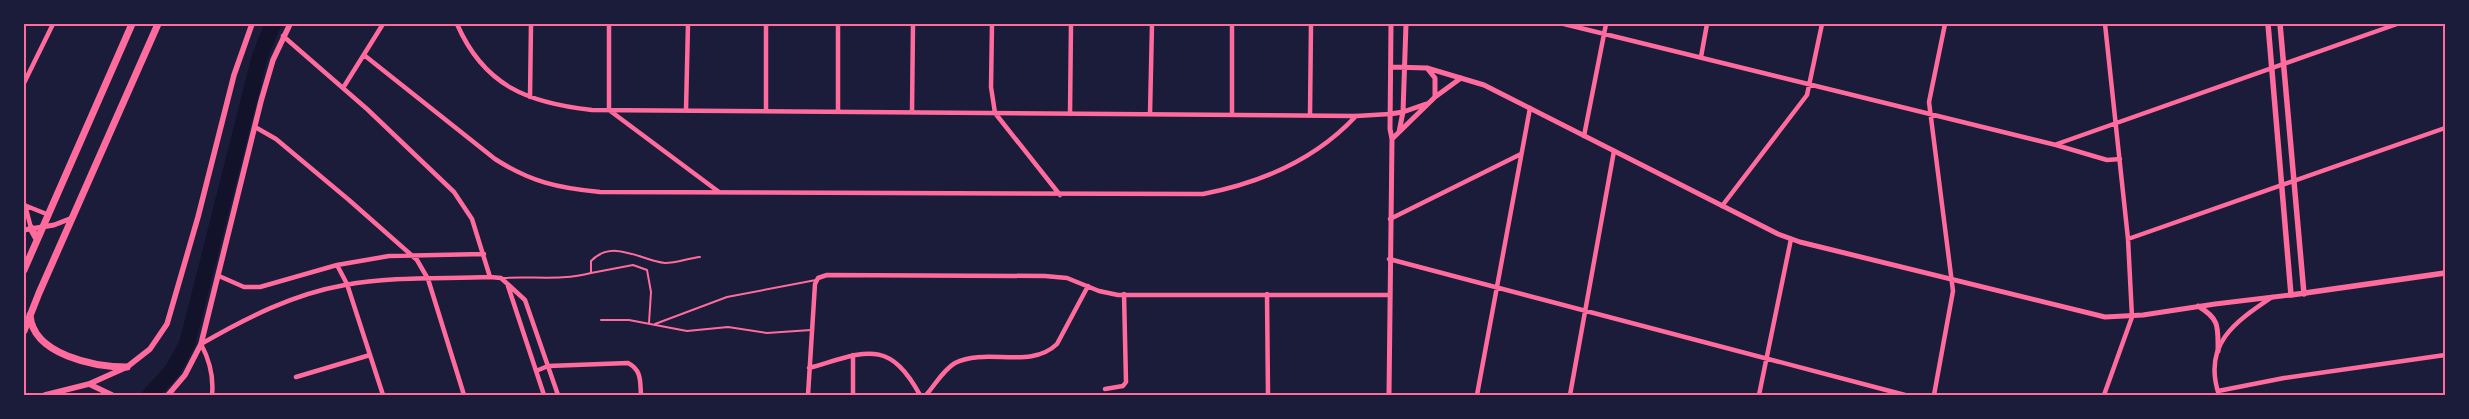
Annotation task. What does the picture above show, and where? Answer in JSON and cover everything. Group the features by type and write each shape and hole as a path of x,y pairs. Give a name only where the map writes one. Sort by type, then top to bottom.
{"main road":[{"path":"24,270 132,24"},
{"path":"24,331 158,24"},
{"path":"45,395 89,384 127,367 150,349 168,324 198,217 234,75 252,24"},
{"path":"168,395 186,375 201,344 255,128 274,60 290,24"},
{"path":"2268,24 2291,295 2445,273"},
{"path":"2280,24 2304,294"},
{"path":"27,229 37,239"},
{"path":"30,314 36,333 45,344 58,352 95,365 127,367"},
{"path":"89,384 112,395"}],"street":[{"path":"24,83 53,24"},
{"path":"344,88 383,24"},
{"path":"457,24 479,61 500,82 530,97 568,107 609,110 1356,116 1403,112 1429,102"},
{"path":"530,97 531,24"},
{"path":"609,24 609,110"},
{"path":"686,110 688,24"},
{"path":"766,24 766,111"},
{"path":"838,24 838,112"},
{"path":"912,24 912,112"},
{"path":"992,24 991,87 995,112 1060,195"},
{"path":"1070,24 1070,114"},
{"path":"1150,114 1152,24"},
{"path":"1232,24 1232,114"},
{"path":"1310,115 1311,24"},
{"path":"1389,395 1389,259 1392,139 1390,114 1391,24"},
{"path":"1400,132 1403,112 1406,24"},
{"path":"1564,24 2056,145 2107,160 2120,160"},
{"path":"1584,136 1606,24"},
{"path":"1701,57 1707,24"},
{"path":"1722,206 1803,101 1810,84 1822,24"},
{"path":"1934,395 1953,291 1929,114 1929,102 1945,24"},
{"path":"2104,395 2132,317 2128,240 2105,24"},
{"path":"2056,145 2397,24"},
{"path":"284,36 344,88 454,192 472,219 490,277"},
{"path":"364,55 495,159 538,182 563,189 600,192 1193,194 1224,190 1269,176 1331,140 1356,116"},
{"path":"1391,67 1427,68 1478,83 1791,239 1952,281 2105,317 2132,317 2198,306 2291,295"},
{"path":"1427,68 1435,78 1435,97"},
{"path":"1392,139 1429,102 1461,78"},
{"path":"1478,395 1530,108"},
{"path":"609,110 720,193"},
{"path":"255,128 276,139 420,264 428,279 464,395"},
{"path":"2128,240 2445,128"},
{"path":"1570,395 1614,151"},
{"path":"1390,219 1521,154"},
{"path":"49,215 24,205 27,229 54,225 72,218"},
{"path":"1759,395 1791,239"},
{"path":"218,276 244,287 260,286 337,265 389,256 484,254"},
{"path":"1389,259 1905,395"},
{"path":"337,265 347,284 383,395"},
{"path":"808,395 811,330 818,279 827,275 1045,276 1067,278 1107,293 1124,294 1389,295"},
{"path":"212,395 212,373 209,359 201,344 259,312 308,294 347,284 490,277 501,278 508,286 521,295 529,307 558,395"},
{"path":"508,286 544,395"},
{"path":"926,395 944,372 956,363 973,358 1040,355 1053,348 1058,344 1088,286"},
{"path":"1105,389 1123,386 1126,382 1124,294"},
{"path":"1268,294 1268,395"},
{"path":"2218,351 2232,325 2272,297"},
{"path":"2198,306 2211,314 2217,324 2218,351 2214,372 2218,393 2284,378 2445,355"},
{"path":"809,368 853,355 872,353 890,358 907,373 920,395"},
{"path":"853,355 853,395"},
{"path":"296,377 370,356"},
{"path":"536,371 548,366 628,363 638,370 641,395"}],"lane":[{"path":"591,273 590,263 593,258 609,252 627,251 663,262 700,257"},
{"path":"501,278 528,276 569,278 635,265 647,270 651,292 649,323"},
{"path":"654,324 727,298 818,279"},
{"path":"601,320 649,323 686,331 728,327 767,333 811,330"}],"waterway":[{"path":"150,395 172,371 187,344 260,56 273,24"}]}
